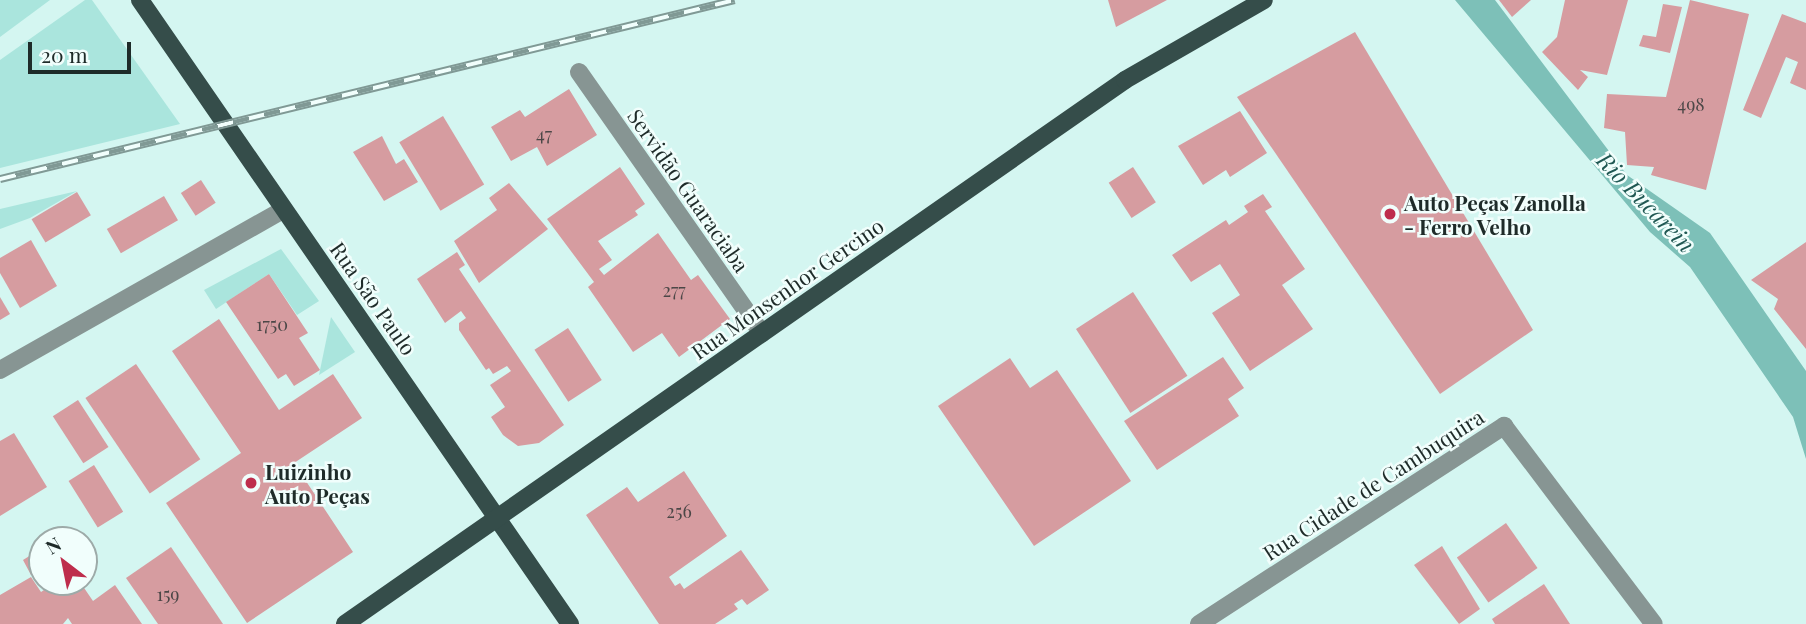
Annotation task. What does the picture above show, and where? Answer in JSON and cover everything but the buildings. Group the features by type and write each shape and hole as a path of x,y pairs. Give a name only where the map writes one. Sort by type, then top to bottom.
{"main road":[{"name":"Rua São Paulo","path":"140,0 570,624"},
{"name":"Rua Monsenhor Gercino","path":"345,624 1125,80 1264,0"}],"street":[{"name":"Servidão Guaraciaba","path":"579,72 762,333"},
{"path":"0,370 284,209"},
{"name":"Rua Cidade de Cambuquira","path":"1199,624 1504,426 1654,624"}],"shaded area":[{"path":"0,0 50,0 0,37"},
{"path":"85,0 92,0 180,124 0,168 0,60"},
{"path":"77,191 30,218 0,229 0,209"},
{"path":"281,249 319,301 297,315 269,274 216,309 204,290"},
{"path":"331,317 355,352 319,375"}],"water":[{"name":"Rio Bucarein","path":"1455,0 1495,0 1627,175 1710,233 1806,371 1806,459 1793,417 1690,267 1650,232"}],"railway":[{"path":"0,179 735,0"}],"place":[{"name":"Auto Peças Zanolla - Ferro Velho","path":"1390,214"},
{"name":"Luizinho Auto Peças","path":"251,483"}]}
